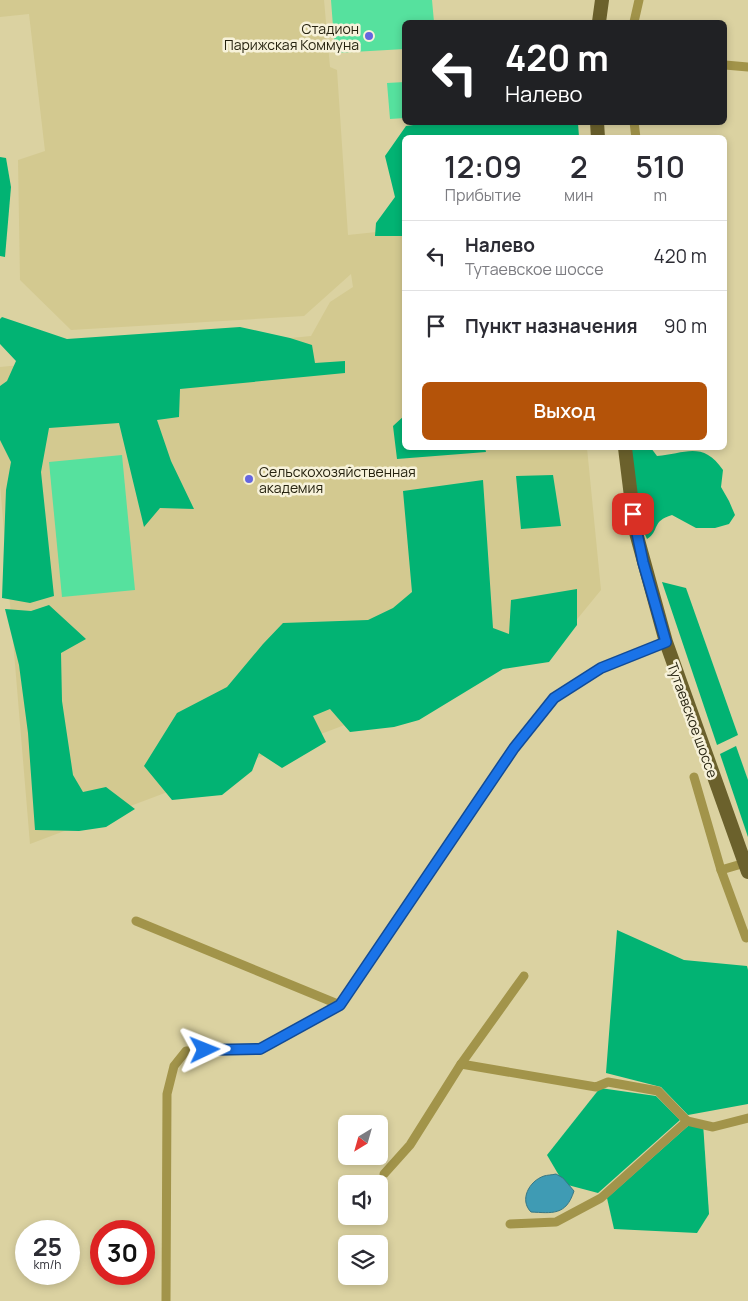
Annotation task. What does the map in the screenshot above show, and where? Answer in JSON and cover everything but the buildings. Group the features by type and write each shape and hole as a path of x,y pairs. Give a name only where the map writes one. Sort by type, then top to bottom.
{"main road":[{"path":"599,20 602,0"},
{"name":"Тутаевское шоссе","path":"625,450 635,529 666,642 746,867"}],"street":[{"path":"634,20 639,0"},
{"path":"727,65 748,67"},
{"path":"166,1301 166,1094 174,1066 186,1051 260,1049 340,1005 514,748 554,698 601,668 666,642"},
{"path":"694,777 721,870 746,938"},
{"path":"721,870 746,867"},
{"path":"136,921 340,1005"},
{"path":"384,1174 410,1145 461,1064 524,976"},
{"path":"461,1064 596,1087 608,1082 658,1091 687,1121 713,1127 748,1118"},
{"path":"510,1224 556,1222 601,1198 687,1121"}],"shaded area":[{"path":"0,0 324,0 330,67 337,70 348,235 402,229 402,450 587,450 601,590 556,645 30,844 0,484 0,367 311,336 330,302 353,287 351,274 304,316 71,330 20,280 18,160 45,151 29,14 0,17"}],"green space":[{"name":"Стадион Парижская Коммуна","path":"331,0 432,0 434,20 402,20 402,49 335,53"},
{"path":"402,82 402,118 390,119 387,83"},
{"path":"578,125 579,135 402,135 402,236 375,236 376,223 395,197 385,156 406,126"},
{"path":"0,157 6,158 11,187 5,257 0,256"},
{"path":"2,317 67,339 240,327 312,345 315,363 345,361 345,373 180,389 179,417 157,420 171,461 194,509 160,508 144,527 119,423 49,428 41,472 54,596 30,603 2,598 6,490 11,462 0,440 0,386 7,381 16,361 0,344 0,319"},
{"path":"402,418 402,450 486,450 486,452 397,459 393,426"},
{"path":"631,450 652,450 657,456 693,451 700,452 716,461 723,470 721,487 735,515 729,524 715,528 696,528 672,515 661,520 647,539 641,526"},
{"path":"122,455 135,590 62,597 49,462"},
{"path":"553,475 561,526 521,529 516,476"},
{"path":"483,480 493,628 509,634 511,600 577,589 577,625 549,662 503,669 419,720 394,727 350,732 330,709 313,716 326,742 282,768 259,753 252,771 222,795 172,800 144,766 177,713 227,687 283,623 368,620 393,608 412,592 403,491"},
{"path":"662,582 686,588 738,735 717,745"},
{"path":"49,605 86,639 61,653 62,701 73,775 83,792 106,787 135,809 106,827 79,831 35,830 28,733 19,665 5,609 31,611"},
{"path":"736,746 748,780 748,837 720,754"},
{"path":"617,930 684,960 747,966 748,1104 688,1115 661,1087 606,1073"},
{"path":"600,1088 656,1096 680,1120 598,1193 564,1184 547,1155"},
{"path":"703,1123 709,1214 697,1233 614,1229 607,1198 688,1126"}],"water":[{"path":"556,1174 563,1178 574,1191 571,1199 567,1205 557,1211 545,1213 531,1212 526,1202 527,1191 530,1186 539,1178"}],"place":[{"name":"Стадион Парижская Коммуна","path":"369,36"},
{"name":"Сельскохозяйственная академия","path":"249,479"}],"route":[{"path":"205,1050 260,1049 340,1005 514,748 554,698 601,668 666,642 643,562 633,514"}]}
